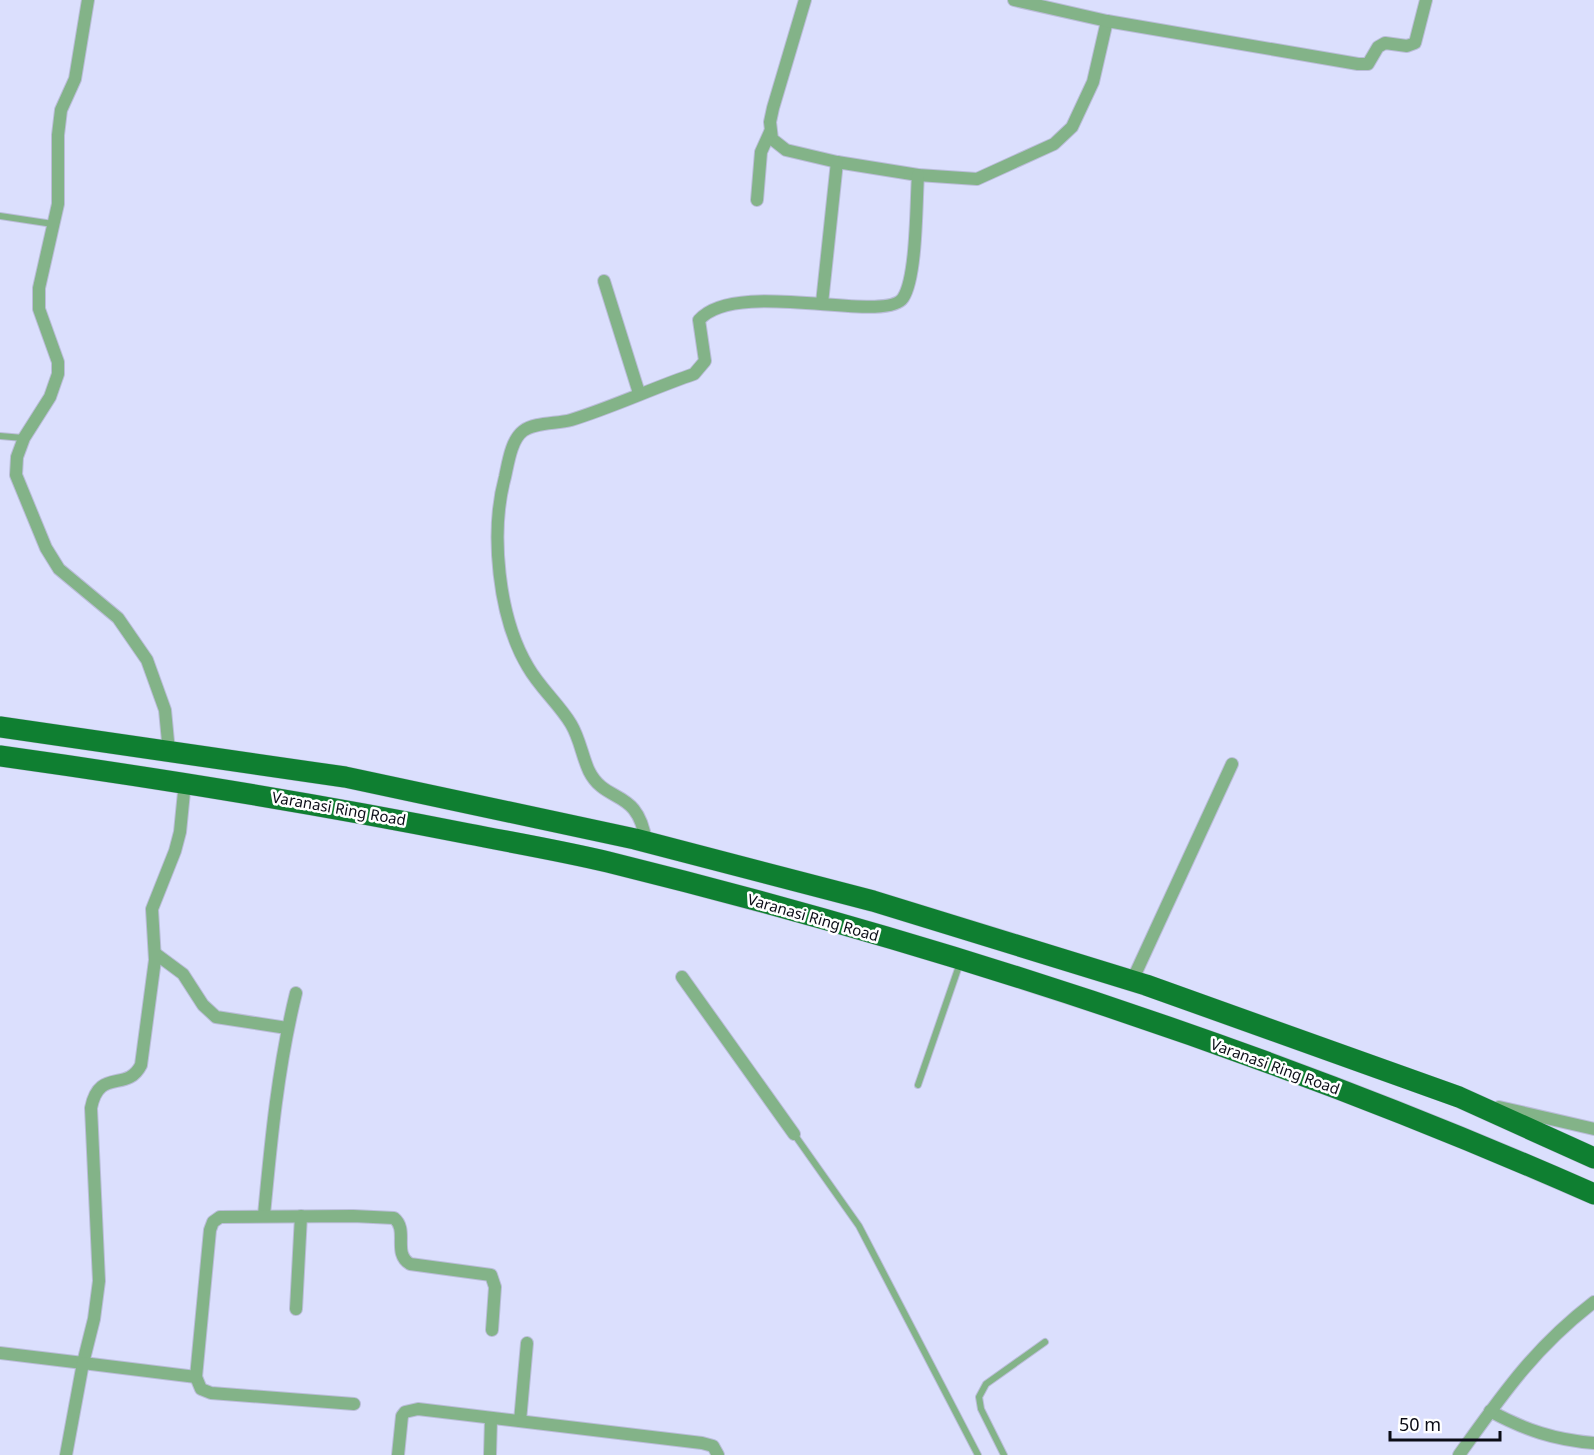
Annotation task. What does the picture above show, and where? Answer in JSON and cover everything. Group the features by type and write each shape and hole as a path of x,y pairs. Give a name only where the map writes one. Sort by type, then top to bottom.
{"highway":[{"name":"Varanasi Ring Road","path":"0,727 345,777 646,842 873,901 1132,981 1459,1097 1594,1158"},
{"name":"Varanasi Ring Road","path":"0,756 185,782 379,816 604,861 818,918 1021,978 1271,1064 1495,1150 1594,1194"}],"street":[{"path":"88,0 75,79 61,110 58,135 58,204 39,288 39,309 58,362 58,374 50,397 24,438 17,457 16,475 46,548 59,569 118,618 147,660 165,710 169,752"},
{"path":"757,200 762,152 770,132 772,108 805,0"},
{"path":"1014,0 1107,21 1332,61 1368,64 1378,47 1385,43 1407,46 1415,43 1420,34 1426,0"},
{"path":"770,132 772,139 786,150 837,162 918,175 977,179 1054,144 1071,127 1093,82 1107,21"},
{"path":"822,303 837,162"},
{"path":"646,842 644,825 630,803 596,781 572,725 526,664 513,630 501,581 496,533 503,482 512,451 522,431 571,420 694,374 701,369 705,354 699,320 706,312 744,302 822,303 882,307 895,305 903,298 912,267 918,175"},
{"path":"604,281 639,393"},
{"path":"1132,981 1232,764"},
{"path":"66,1455 83,1363 94,1319 99,1281 91,1108 96,1090 102,1085 131,1078 141,1065 156,954 152,909 180,832 185,782"},
{"path":"156,954 183,974 203,1005 216,1017 287,1028"},
{"path":"682,977 794,1134"},
{"path":"264,1215 273,1121 287,1028 296,993"},
{"path":"1459,1097 1594,1129"},
{"path":"354,1404 211,1393 201,1389 196,1377 213,1222 227,1215 394,1218 400,1223 401,1253 406,1261 416,1265 491,1275 495,1287 492,1330"},
{"path":"296,1309 301,1215"},
{"path":"1459,1455 1535,1353 1594,1302"},
{"path":"520,1421 527,1343"},
{"path":"0,1353 196,1377"},
{"path":"398,1455 402,1416 405,1412 418,1409 702,1443 713,1446 718,1455"},
{"path":"1490,1411 1542,1435 1561,1440 1594,1443"},
{"path":"490,1455 491,1418"}],"lane":[{"path":"0,216 52,224"},
{"path":"0,435 24,438"},
{"path":"918,1085 960,960"},
{"path":"794,1134 860,1226 978,1455"},
{"path":"1004,1455 981,1409 979,1397 986,1384 1045,1342"}]}
